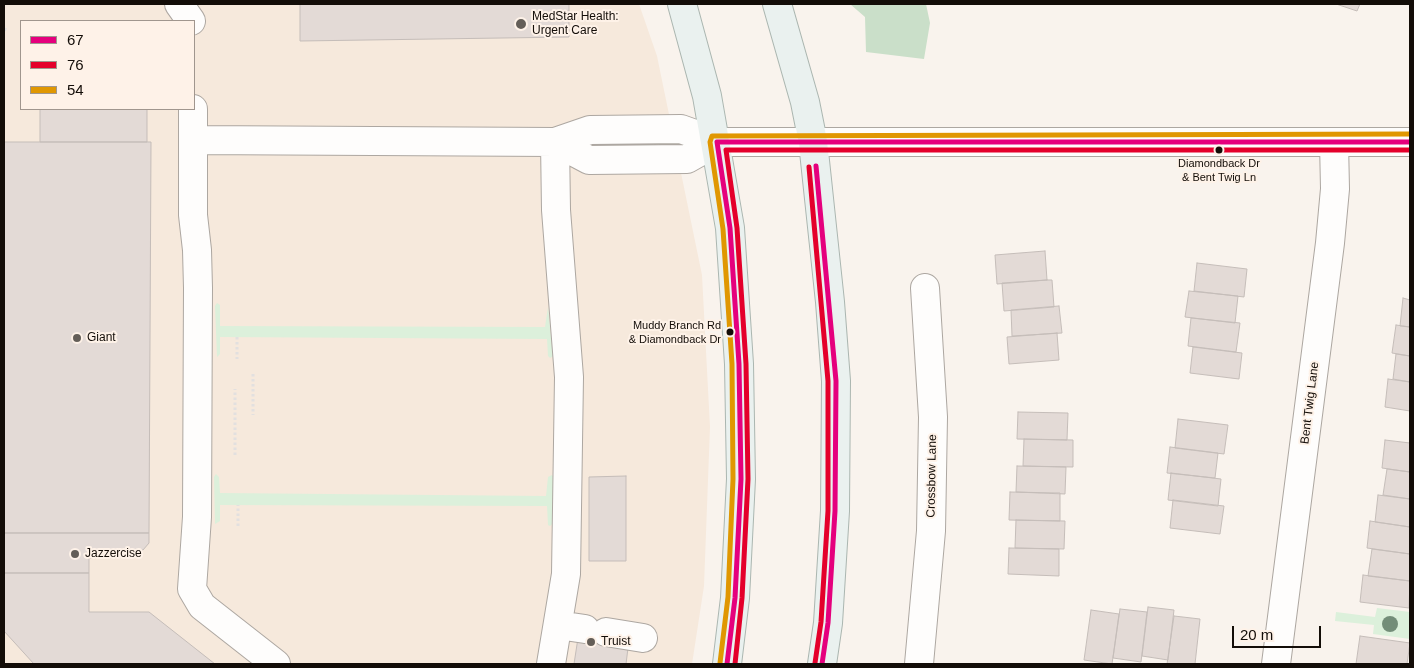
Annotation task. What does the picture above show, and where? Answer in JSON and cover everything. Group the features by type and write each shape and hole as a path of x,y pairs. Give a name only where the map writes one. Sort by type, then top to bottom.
{"main road":[{"path":"682,4 717,142 730,228 740,364 741,479 735,598 727,664"},
{"path":"777,4 803,93 813,142 836,381 835,520 828,623 822,664"}],"street":[{"path":"179,4 190,20"},
{"path":"194,110 193,215 198,288 197,518 192,588 202,606 276,664"},
{"path":"194,140 555,142 590,130 681,129 717,142 1410,142"},
{"path":"551,664 566,574 570,377 556,210 555,142"},
{"name":"Bent Twig Lane","path":"1276,664 1330,243 1335,189 1334,142"},
{"name":"Crossbow Lane","path":"918,664 932,522 933,417 925,288"},
{"path":"558,625 643,638"}],"path":[{"path":"237,337 237,359"},
{"path":"253,374 253,415"},
{"path":"235,389 235,455"},
{"path":"238,505 238,526"}],"shaded area":[{"path":"4,4 639,4 657,56 702,275 710,427 704,586 692,664 4,664"}],"green space":[{"path":"850,4 926,4 930,23 924,59 866,52 865,17"},
{"path":"217,303 220,305 220,326 545,327 548,307 553,356 550,358 548,356 547,339 220,337 220,354 217,357 215,306"},
{"path":"216,474 219,477 220,493 546,496 548,477 552,475 554,478 553,523 550,526 548,525 547,506 220,505 220,521 215,524 214,477"},
{"path":"1377,608 1410,612 1410,639 1373,634 1374,625 1335,621 1336,612 1375,617"}],"building":[{"path":"300,4 569,4 569,37 300,41"},
{"path":"1336,4 1360,4 1357,11"},
{"path":"40,110 147,110 147,142 40,142"},
{"name":"Giant","path":"4,142 151,142 149,533 4,533"},
{"path":"1045,251 1047,280 997,284 995,255"},
{"path":"1197,263 1247,269 1244,297 1194,291"},
{"path":"1052,280 1054,307 1004,311 1002,283"},
{"path":"1189,291 1238,296 1235,323 1185,317"},
{"path":"1403,298 1410,300 1410,327 1400,326"},
{"path":"1059,306 1062,333 1012,336 1011,310"},
{"path":"1191,318 1240,323 1236,352 1188,346"},
{"path":"1396,325 1410,327 1410,356 1392,353"},
{"path":"1057,333 1059,360 1009,364 1007,337"},
{"path":"1193,347 1242,353 1239,379 1190,373"},
{"path":"1396,354 1410,356 1410,382 1393,379"},
{"path":"1388,379 1410,382 1410,411 1385,407"},
{"path":"1018,412 1068,413 1067,440 1017,439"},
{"path":"1178,419 1228,425 1224,454 1175,448"},
{"path":"1024,439 1073,440 1073,467 1023,466"},
{"path":"1385,440 1410,443 1410,472 1382,468"},
{"path":"1170,447 1218,453 1215,478 1167,473"},
{"path":"1017,466 1066,467 1065,494 1016,492"},
{"path":"1387,469 1410,472 1410,499 1383,495"},
{"path":"1171,473 1221,479 1218,506 1168,500"},
{"path":"626,476 626,561 589,561 589,477"},
{"path":"1010,492 1060,493 1060,521 1009,520"},
{"path":"1378,495 1410,499 1410,527 1375,522"},
{"path":"1173,500 1224,506 1220,534 1170,528"},
{"path":"1016,520 1065,521 1064,549 1015,548"},
{"path":"1370,521 1410,527 1410,554 1367,548"},
{"path":"4,533 149,533 149,543 143,550 127,551 119,558 89,558 89,573 4,573"},
{"path":"1009,548 1059,549 1059,576 1008,574"},
{"path":"1372,549 1410,554 1410,581 1368,576"},
{"path":"4,573 89,573 89,612 149,612 215,664 34,664 4,631"},
{"path":"1363,575 1410,581 1409,608 1360,602"},
{"path":"1148,607 1174,610 1168,660 1142,656"},
{"path":"1120,609 1147,612 1141,662 1113,658"},
{"path":"1091,610 1119,614 1112,664 1084,660"},
{"path":"1174,616 1200,619 1195,664 1167,664"},
{"name":"Truist","path":"586,620 607,624 628,648 626,664 574,664 578,638"},
{"path":"1360,636 1410,643 1407,664 1356,664"}],"transit line":[{"name":"54","path":"720,663 728,597 733,479 732,364 723,229 710,142 712,136 1410,134"},
{"name":"67","path":"727,664 735,598 741,479 739,364 730,228 717,142 1410,142"},
{"name":"76","path":"735,664 742,598 748,479 746,364 737,228 726,150 1410,150"},
{"name":"67","path":"816,166 836,381 835,511 828,623 822,664"},
{"name":"76","path":"809,167 828,381 828,511 821,622 815,663"}],"place":[{"name":"MedStar Health: Urgent Care","path":"521,24"},
{"name":"Diamondback Dr & Bent Twig Ln","path":"1219,150"},
{"name":"Muddy Branch Rd & Diamondback Dr","path":"730,332"},
{"name":"Giant","path":"77,338"},
{"name":"Jazzercise","path":"75,554"},
{"name":"Truist","path":"591,642"}]}
